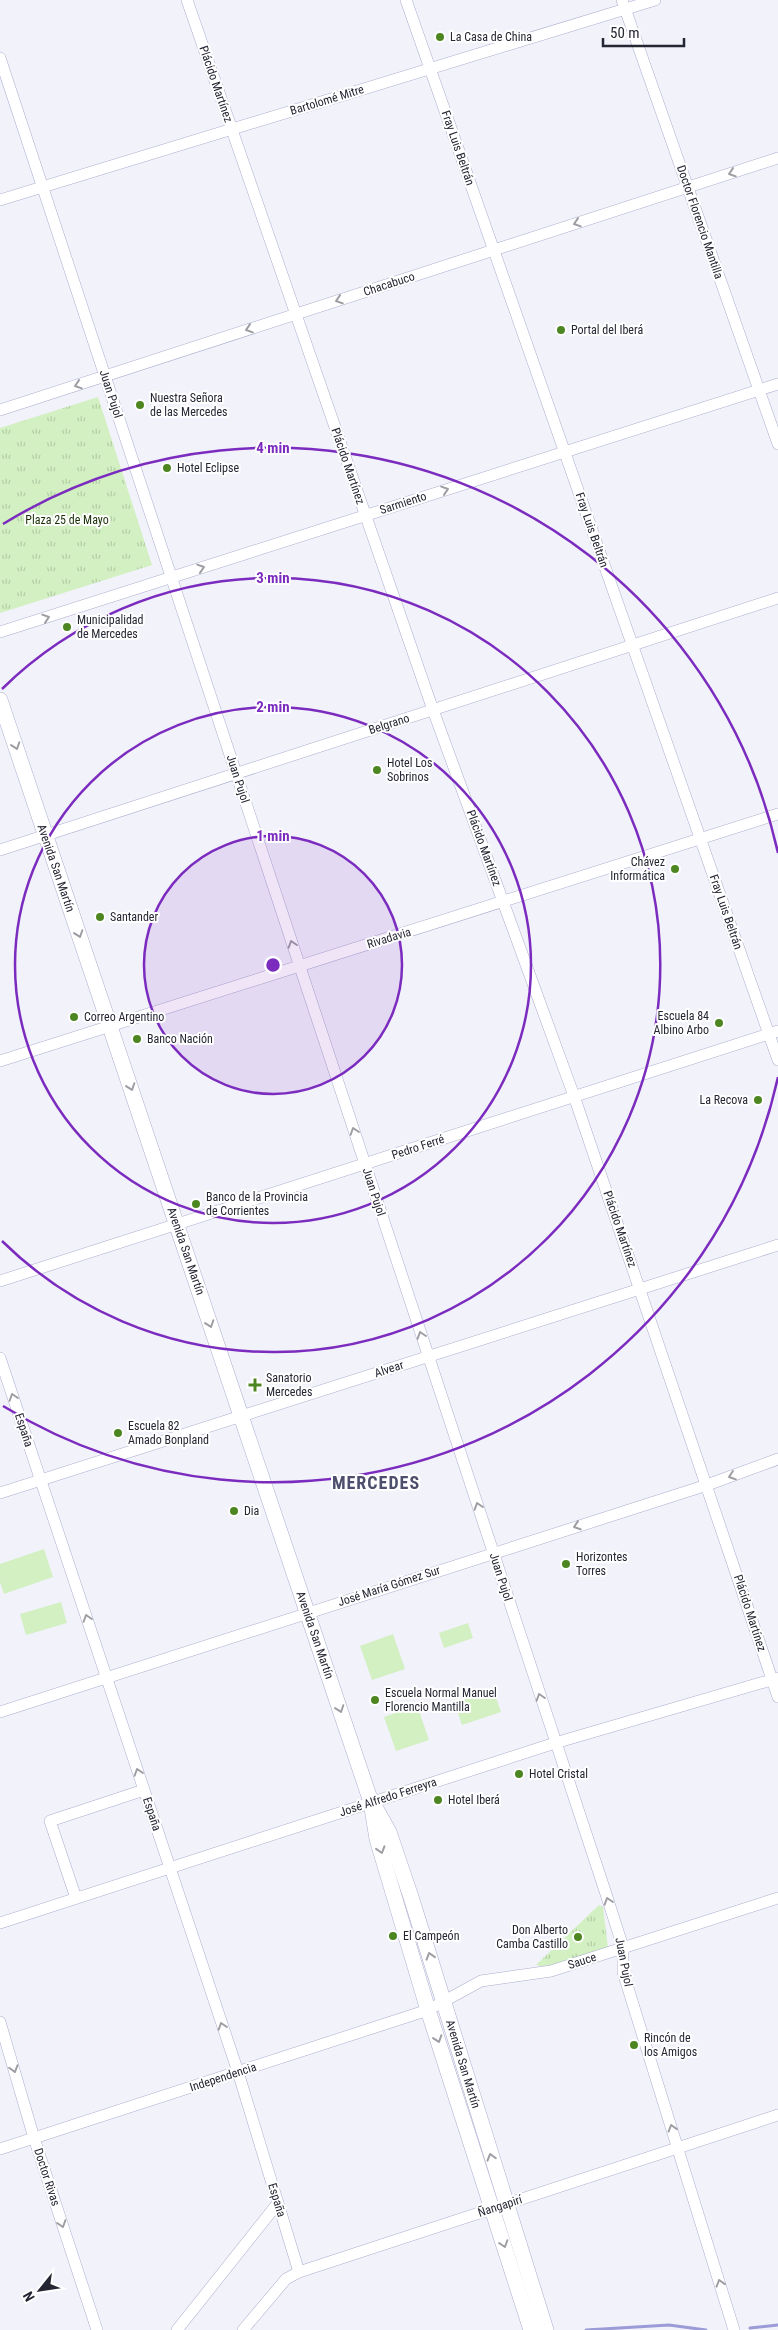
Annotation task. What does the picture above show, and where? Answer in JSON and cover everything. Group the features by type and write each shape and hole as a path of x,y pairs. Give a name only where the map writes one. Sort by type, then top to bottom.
{"street":[{"name":"Plácido Martínez","path":"187,0 433,710 574,1096 775,1679 778,1697"},
{"name":"Fray Luis Beltrán","path":"406,0 632,646 773,1033 778,1060"},
{"name":"Bartolomé Mitre","path":"0,200 431,68 624,4 655,0"},
{"name":"Doctor Florencio Mantilla","path":"624,4 778,444"},
{"name":"Juan Pujol","path":"0,58 623,1947 623,1972 734,2330"},
{"name":"Chacabuco","path":"0,410 778,158"},
{"name":"Sarmiento","path":"0,632 778,384"},
{"name":"Belgrano","path":"0,850 778,598"},
{"name":"Avenida San Martín","path":"0,700 371,1802 377,1839 428,2010 546,2330"},
{"name":"Rivadavia","path":"0,1061 778,814"},
{"name":"Pedro Ferré","path":"0,1281 773,1033"},
{"name":"Alvear","path":"0,1493 778,1245"},
{"name":"España","path":"0,1358 238,2072 299,2272"},
{"name":"José María Gómez Sur","path":"0,1712 778,1460"},
{"name":"José Alfredo Ferreyra","path":"0,1923 556,1743 775,1679"},
{"path":"76,1898 50,1821 144,1790"},
{"name":"Avenida San Martín","path":"371,1802 389,1832 444,2002 531,2330"},
{"name":"Sauce","path":"444,2002 481,1981 551,1970 778,1898"},
{"name":"Independencia","path":"0,2149 428,2010 444,2002"},
{"name":"Doctor Rivas","path":"0,2022 34,2138 97,2330"},
{"name":"Ñangapirí","path":"243,2330 286,2279 299,2272 778,2115"},
{"path":"177,2330 278,2203"}],"green space":[{"name":"Plaza 25 de Mayo","path":"98,397 152,565 0,613 0,428"},
{"path":"44,1549 53,1577 4,1594 0,1582 0,1564"},
{"path":"61,1602 67,1623 26,1635 20,1614"},
{"path":"468,1623 473,1638 444,1648 439,1633"},
{"path":"393,1634 405,1669 372,1680 360,1646"},
{"path":"493,1689 501,1712 462,1725 454,1701"},
{"path":"417,1705 429,1740 396,1751 384,1717"},
{"path":"599,1905 603,1907 608,1948 551,1969 536,1965"}],"waterway":[{"path":"586,2330 669,2325 706,2330"},
{"path":"750,2328 778,2325"}],"place":[{"name":"La Casa de China","path":"440,37"},
{"name":"Portal del Iberá","path":"561,330"},
{"name":"Nuestra Señora de las Mercedes","path":"140,405"},
{"name":"Hotel Eclipse","path":"167,468"},
{"name":"Municipalidad de Mercedes","path":"67,627"},
{"name":"Hotel Los Sobrinos","path":"377,770"},
{"name":"Chávez Informática","path":"675,869"},
{"name":"Santander","path":"100,917"},
{"name":"Correo Argentino","path":"74,1017"},
{"name":"Escuela 84 Albino Arbo","path":"719,1023"},
{"name":"Banco Nación","path":"137,1039"},
{"name":"La Recova","path":"758,1100"},
{"name":"Banco de la Provincia de Corrientes","path":"196,1204"},
{"name":"Sanatorio Mercedes","path":"255,1385"},
{"name":"Escuela 82 Amado Bonpland","path":"118,1433"},
{"name":"Dia","path":"234,1511"},
{"name":"Horizontes Torres","path":"566,1564"},
{"name":"Escuela Normal Manuel Florencio Mantilla","path":"375,1700"},
{"name":"Hotel Cristal","path":"519,1774"},
{"name":"Hotel Iberá","path":"438,1800"},
{"name":"El Campeón","path":"393,1936"},
{"name":"Don Alberto Camba Castillo","path":"578,1937"},
{"name":"Rincón de los Amigos","path":"634,2045"}],"district":[{"name":"MERCEDES","path":"376,1483"}]}
